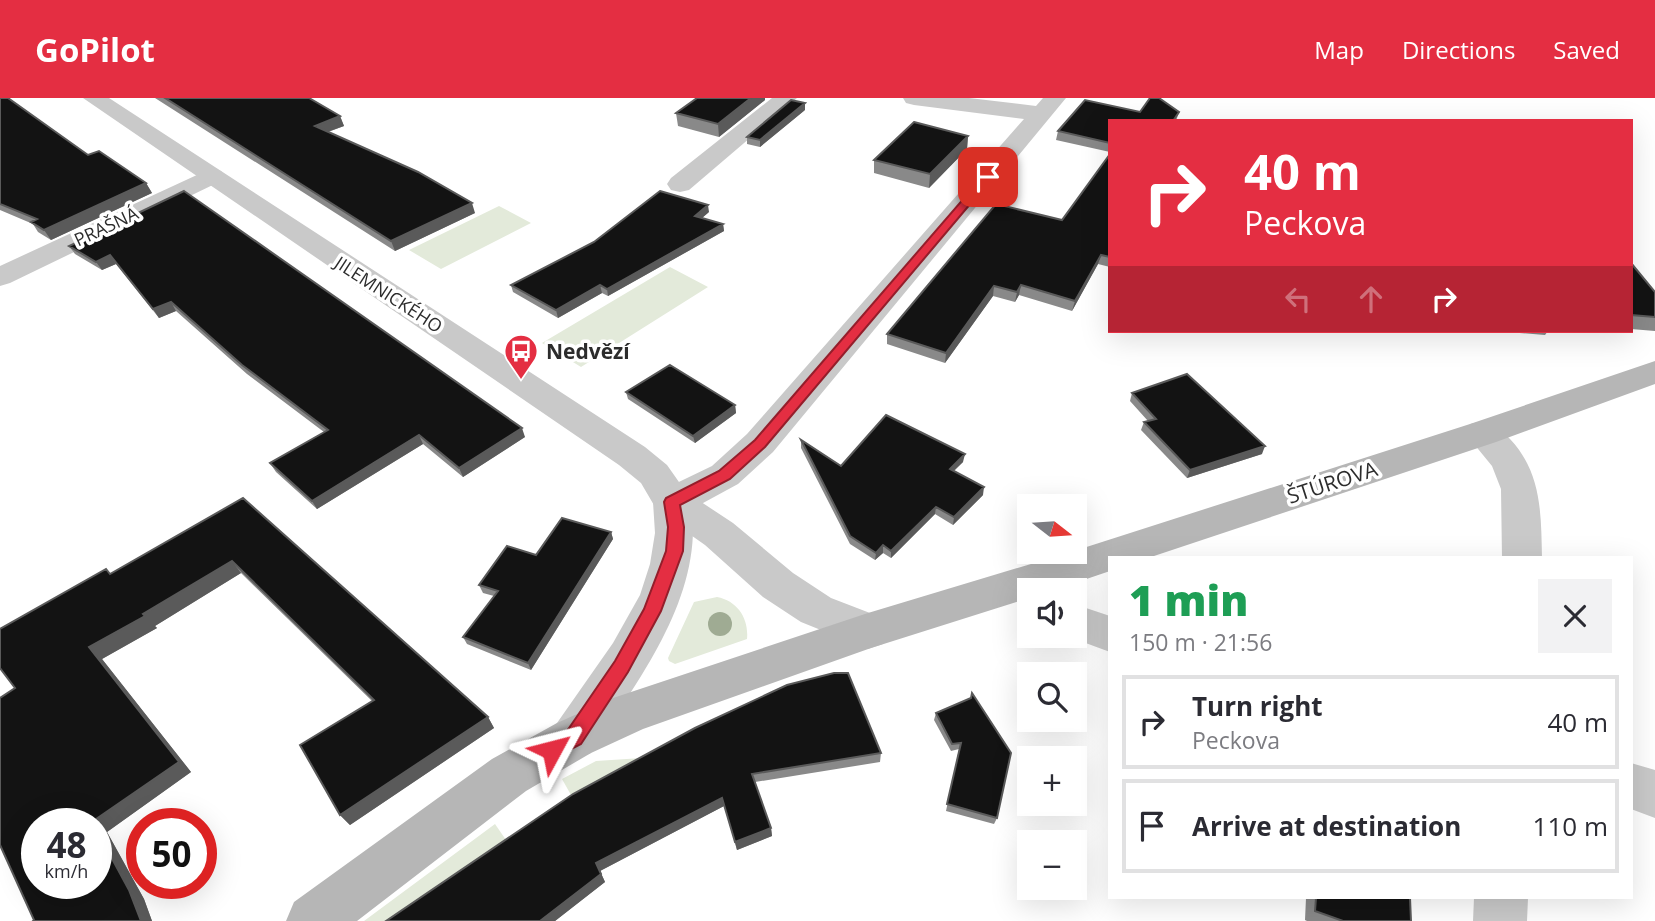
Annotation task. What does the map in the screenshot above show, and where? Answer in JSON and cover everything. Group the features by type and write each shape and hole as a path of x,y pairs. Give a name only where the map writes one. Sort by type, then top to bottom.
{"main road":[{"name":"ŠTÚROVA","path":"1129,556 1655,372"},
{"name":"ŠTÚROVA","path":"1065,578 1108,563"},
{"name":"ŠTÚROVA","path":"867,631 1017,594"},
{"name":"JILEMNICKÉHO","path":"313,921 509,775 574,738 681,694 867,631"}],"street":[{"name":"JILEMNICKÉHO","path":"94,98 632,456 654,474 672,502 719,534 801,601 867,631"},
{"path":"680,184 786,98"},
{"path":"914,98 1049,106"},
{"path":"672,502 725,475 760,443 1049,106"},
{"name":"PRAŠNÁ","path":"0,277 212,176"},
{"path":"1483,433 1508,460 1520,489 1521,556"},
{"name":"JILEMNICKÉHO","path":"574,738 636,642 662,587 676,538 672,502"},
{"path":"1087,626 1108,633"},
{"path":"1633,787 1655,794"},
{"path":"1500,921 1501,899"}],"green space":[{"path":"499,206 531,223 441,269 409,250"},
{"path":"670,267 708,287 581,367 542,343"},
{"path":"717,597 731,602 741,612 747,639 675,664 669,661 694,602"},
{"path":"642,758 571,795 562,779 596,761"},
{"path":"495,824 506,840 386,921 364,921"}],"building":[{"path":"0,98 8,98 88,155 99,151 146,183 44,230 31,222 37,219 0,204"},
{"path":"165,98 309,98 340,116 315,126 418,172 472,203 391,241"},
{"path":"697,98 751,98 718,124 676,113"},
{"path":"1150,98 1159,98 1179,112 1174,119 1108,119 1108,143 1058,131 1085,100 1140,112"},
{"path":"791,100 805,103 760,140 747,137"},
{"path":"914,122 968,136 930,174 874,160"},
{"path":"1108,157 1108,257 1101,255 1075,301 1021,285 1017,292 994,286 946,353 887,334 996,204 1062,220"},
{"path":"184,191 522,428 459,468 419,435 312,501 270,463 328,430 242,365 171,302 153,309 110,255 96,262 69,246"},
{"path":"660,191 708,205 695,216 723,224 607,289 600,285 556,310 511,285 594,242"},
{"path":"1633,265 1655,292 1655,317 1633,315"},
{"path":"670,365 735,405 693,436 626,392"},
{"path":"1187,374 1265,446 1190,470 1144,422 1156,419 1132,393"},
{"path":"886,415 965,454 950,469 984,487 954,517 936,507 891,551 883,545 876,553 850,536 801,440 841,466"},
{"path":"243,498 488,717 340,815 300,745 374,700 232,561 143,614 145,616 89,647 179,762 112,808 21,808 21,891 0,845 0,698 15,688 0,668 0,629 106,569 110,574"},
{"path":"562,518 611,532 528,663 463,637 498,591 479,585 507,546 536,555"},
{"path":"834,673 848,673 881,753 752,774 771,828 735,842 722,798 596,863 601,874 540,921 386,921 573,794 695,728 787,685"},
{"path":"972,693 1011,753 997,818 947,804 961,743 952,744 936,713 971,698"},
{"path":"112,859 126,884 126,899 132,899 141,921 33,921 24,899 112,899"},
{"path":"1316,899 1410,899 1411,921 1343,921 1315,911"}],"place":[{"name":"Nedvězí","path":"521,381"}],"route":[{"path":"552,750 574,738 653,611 674,551 676,527 672,502 725,475 760,443 988,177"}]}
